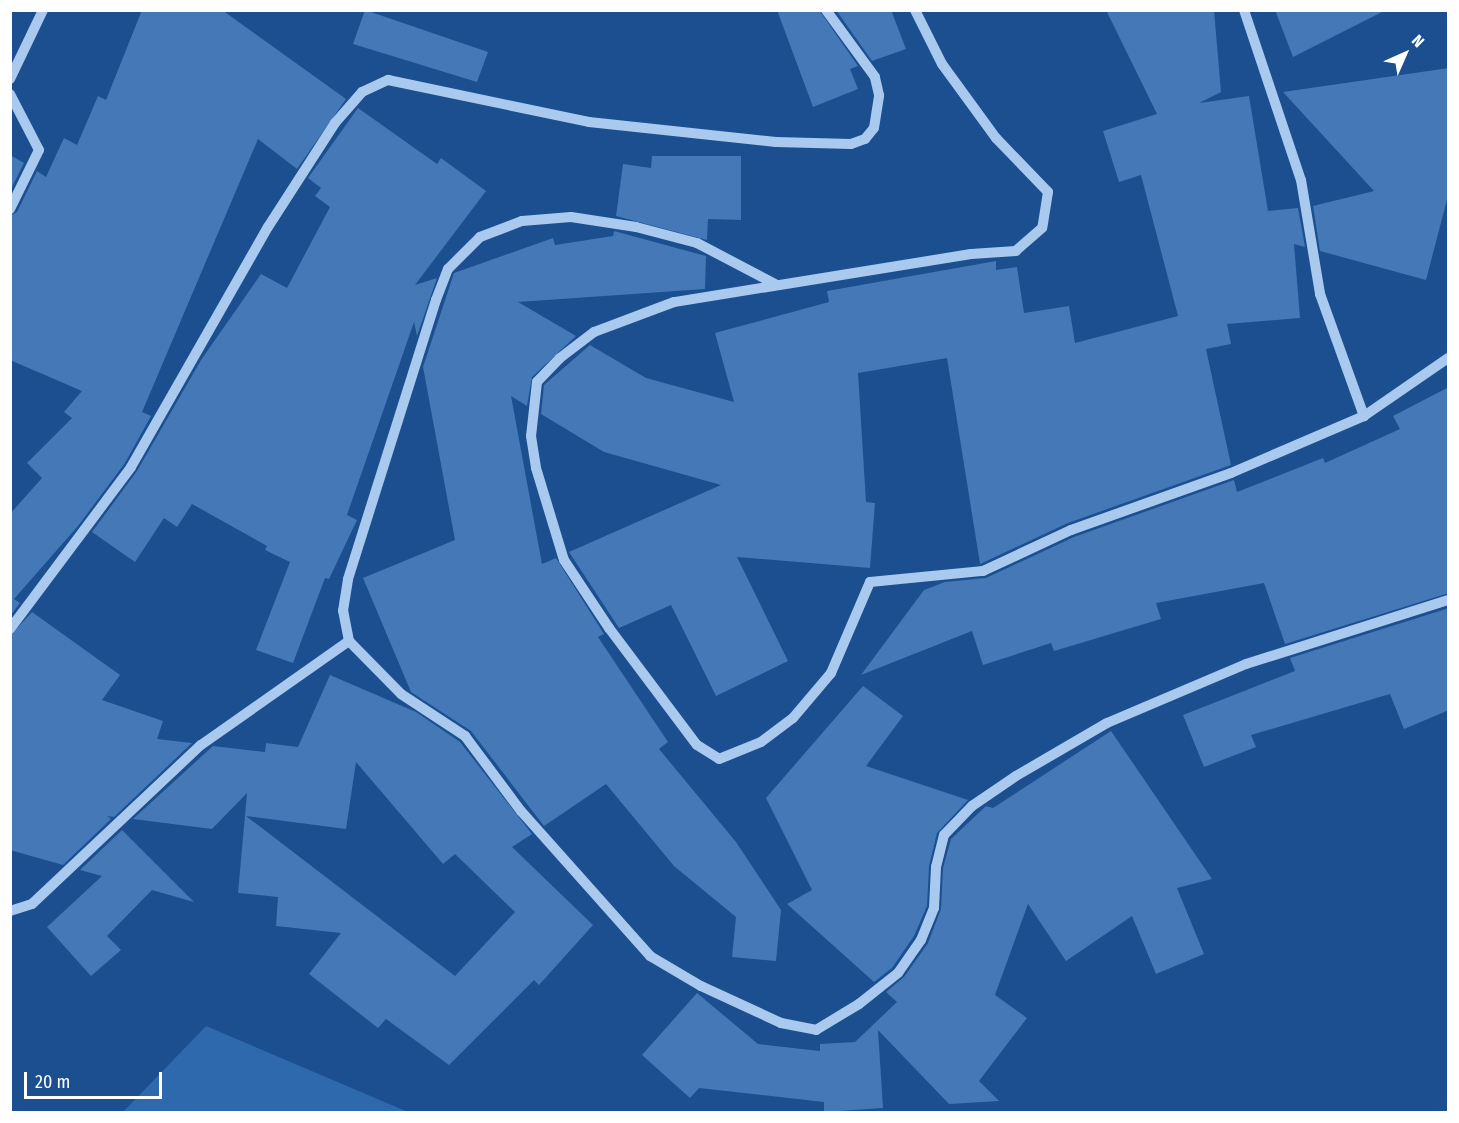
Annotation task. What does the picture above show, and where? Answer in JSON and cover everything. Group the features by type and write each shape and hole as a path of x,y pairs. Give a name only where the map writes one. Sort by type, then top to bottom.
{"street":[{"path":"10,79 42,10"},
{"path":"10,629 131,467 268,227 335,123 362,92 388,80 509,108 601,123 776,142 851,144 865,139 874,128 879,95 875,77 826,10"},
{"path":"915,10 942,64 996,138 1048,192 1042,228 1016,251 971,254 674,302 594,332 560,358 537,382 531,436 536,468 564,560 609,628 697,745 718,759 761,742 793,718 831,673 870,582 983,571 1071,531 1231,472 1364,416 1449,358"},
{"path":"1244,10 1301,180 1320,294 1364,416"},
{"path":"10,94 39,150 10,209"},
{"path":"775,284 697,243 636,227 571,218 522,220 480,237 448,269 436,300 348,579 343,611 349,641 401,694 465,736 521,811 650,956 701,986 781,1023 816,1030 859,1004 898,973 921,940 934,908 936,867 944,835 972,806 1016,776 1107,723 1245,664 1449,600"},
{"path":"10,911 32,904 201,745 349,641"}],"shaded area":[{"path":"206,1026 408,1112 123,1112"}],"building":[{"path":"142,10 222,10 346,99 297,169 258,139 142,412 151,416 125,463 78,526 14,599 20,603 10,616 10,514 42,478 27,463 72,418 64,412 82,391 10,360 10,216 17,212 37,171 46,177 64,138 77,145 98,96 106,100"},
{"path":"365,10 488,52 477,82 353,44"},
{"path":"777,10 819,10 858,66 850,69 858,89 813,107"},
{"path":"836,10 891,10 906,49 872,61"},
{"path":"1106,10 1214,10 1221,92 1199,103 1249,96 1268,211 1298,208 1305,247 1294,244 1300,318 1227,324 1231,344 1206,349 1231,465 1068,523 980,564 947,358 858,373 866,502 875,503 870,568 737,557 788,661 716,696 671,605 619,628 569,552 721,485 604,452 541,414 544,385 590,345 646,378 734,402 715,333 829,302 827,291 996,261 996,270 1017,267 1024,313 1069,306 1075,343 1178,316 1141,175 1119,182 1103,131 1157,114"},
{"path":"1275,10 1386,10 1293,57"},
{"path":"1449,68 1449,192 1426,280 1320,251 1313,206 1374,191 1283,92"},
{"path":"358,108 437,164 441,158 486,191 415,285 437,278 417,336 414,322 347,515 357,520 329,579 325,578 293,663 256,650 290,562 265,550 267,546 192,504 177,527 164,518 135,562 92,532 137,471 201,360 261,274 287,288 330,207 315,196 321,188 308,178"},
{"path":"10,155 24,163 10,191"},
{"path":"652,156 741,156 741,220 708,219 707,240 616,216 623,164 651,168"},
{"path":"614,231 706,256 705,289 518,302 576,336 532,377 527,406 511,396 542,564 556,558 604,634 598,637 668,742 659,749 736,842 781,910 776,961 732,957 736,917 674,866 606,784 544,826 471,731 411,692 363,578 455,540 423,367 454,273 553,238 555,245 613,236"},
{"path":"1449,387 1449,593 1285,644 1264,583 1156,603 1161,619 1054,651 1051,643 983,665 972,631 861,675 924,590 945,582 986,578 1074,537 1234,480 1237,492 1323,458 1325,463 1400,429 1393,416"},
{"path":"1449,608 1449,710 1404,729 1390,694 1251,735 1256,747 1204,767 1183,715 1295,671 1290,658"},
{"path":"32,612 120,675 102,700 163,721 157,739 192,743 114,817 107,816 111,819 63,865 10,850 10,636"},
{"path":"330,675 416,712 460,742 532,834 512,847 593,925 539,985 534,980 449,1065 386,1019 378,1028 309,974 341,933 276,926 278,897 238,893 247,793 212,829 133,819 213,746 265,752 266,743 298,747","holes":["356,762 443,864 455,854 515,912 455,976 246,816 346,829"]},
{"path":"863,686 903,716 866,766 968,800 937,833 929,866 927,906 914,936 892,968 874,982 787,904 812,890 766,798"},
{"path":"1111,731 1212,879 1177,888 1204,954 1156,974 1132,916 1066,961 1028,904 995,995 1027,1018 979,1081 999,1101 949,1104 878,1030 883,1108 824,1112 824,1102 699,1088 690,1098 642,1055 697,993 758,1044 820,1051 820,1044 855,1042 897,1002 886,992 904,977 928,943 941,909 943,868 951,839 986,806 993,808"},
{"path":"122,830 194,902 152,890 107,936 121,950 91,976 47,927 102,876 80,870"}]}
